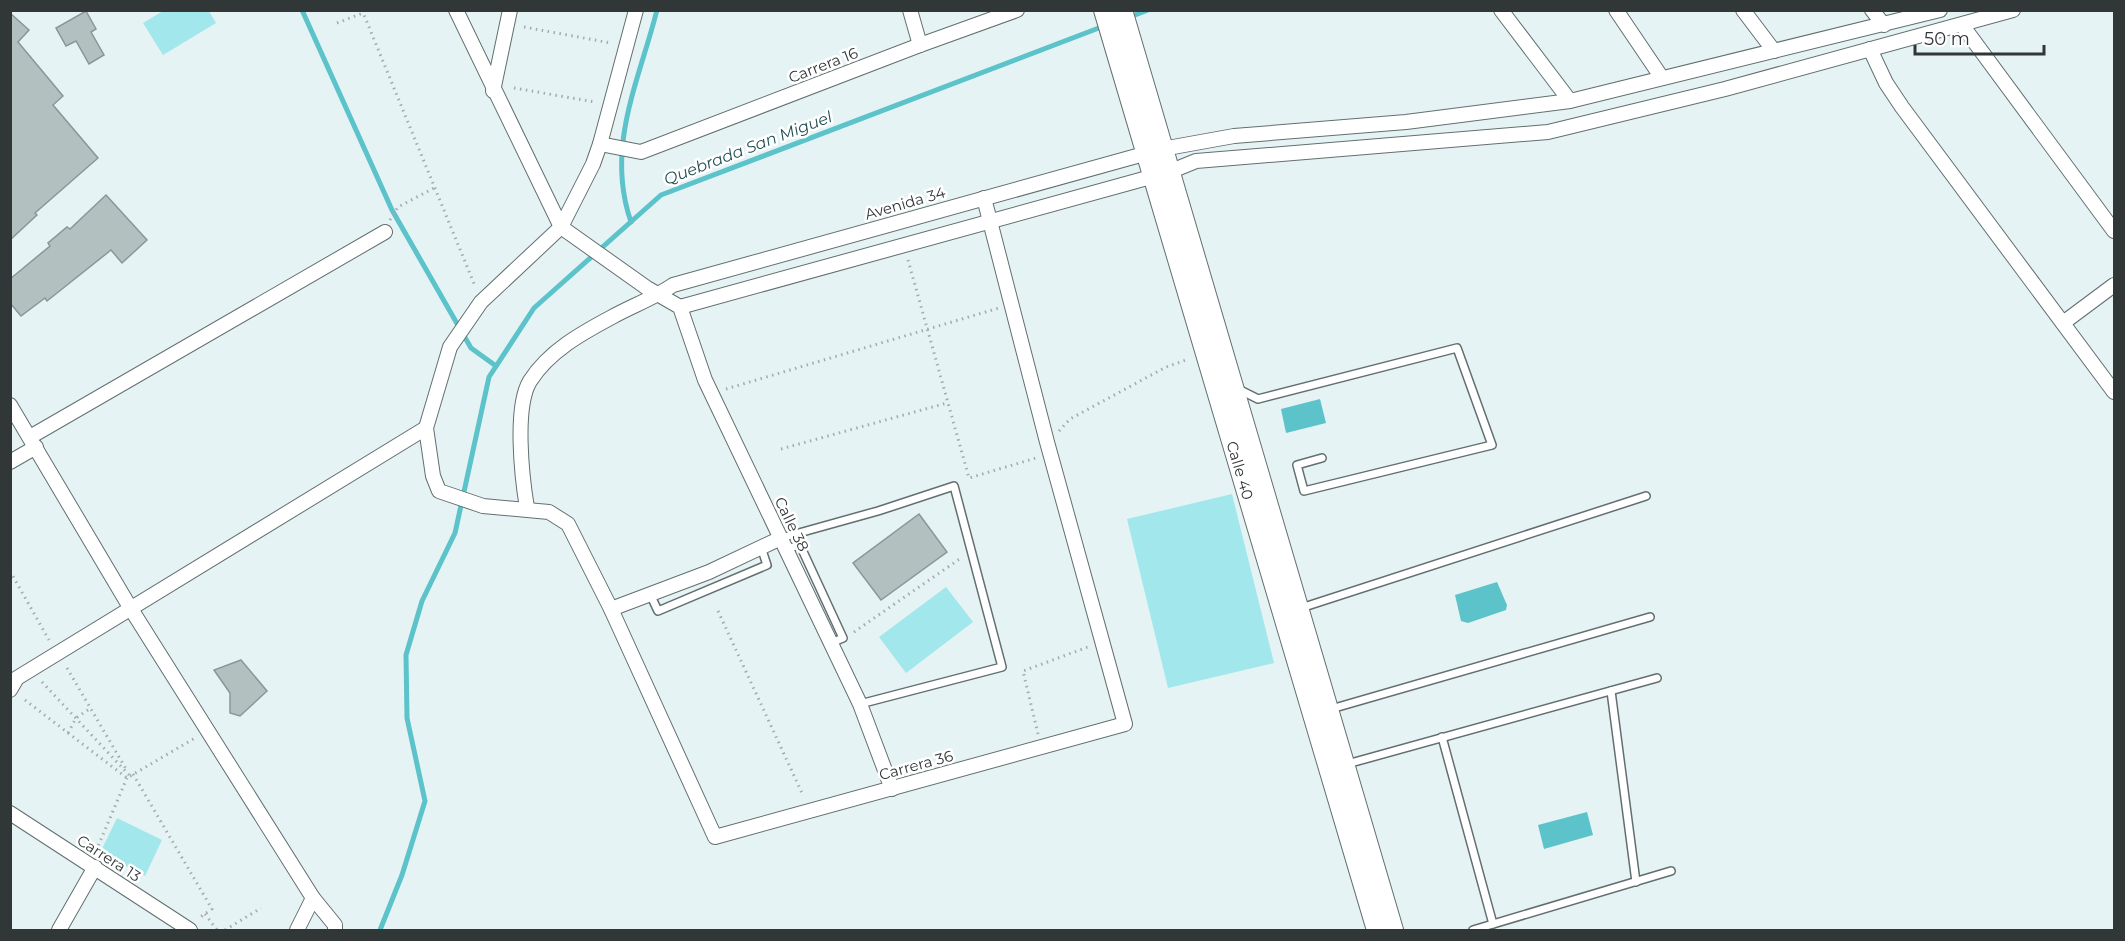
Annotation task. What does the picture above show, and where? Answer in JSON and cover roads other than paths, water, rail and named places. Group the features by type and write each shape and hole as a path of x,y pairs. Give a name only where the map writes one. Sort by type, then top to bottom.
{"main road":[{"name":"Calle 40","path":"1104,10 1125,51 1226,390 1337,767 1377,930"},
{"name":"Calle 40","path":"1122,10 1125,51"},
{"name":"Calle 40","path":"1268,534 1299,609 1321,712"},
{"name":"Calle 40","path":"1337,767 1393,930"}],"street":[{"path":"456,10 493,91 566,230 680,308 988,220 1161,174 1196,161 1548,132 1725,89 2013,10"},
{"path":"493,91 510,10"},
{"path":"636,10 600,144 566,230 479,304 452,344 426,428 433,476 439,491 483,506 527,508 549,512 568,524 611,609 709,572 761,546 784,544"},
{"path":"910,10 920,45"},
{"name":"Carrera 16","path":"600,144 641,152 1017,10"},
{"path":"1501,10 1570,101"},
{"path":"1616,10 1662,78"},
{"path":"1743,10 1774,51"},
{"path":"1872,10 1884,25"},
{"name":"Avenida 34","path":"527,508 520,426 528,383 555,352 653,291 1154,151 1234,136 1406,122 1570,101 1940,10"},
{"path":"1962,25 2115,231"},
{"path":"1870,50 1886,83 1902,107 2115,392"},
{"path":"984,198 988,220"},
{"name":"Carrera 36","path":"611,609 715,837 1125,723 988,220"},
{"path":"10,462 33,442 388,226"},
{"path":"2062,323 2115,285"},
{"name":"Calle 38","path":"680,308 705,380 860,704 892,789"},
{"path":"10,405 131,609 313,898 335,925 335,930"},
{"path":"10,690 17,678 426,428"},
{"name":"Carrera 13","path":"10,813 94,862 191,926"},
{"path":"59,930 94,862"},
{"path":"297,930 313,898"}],"lane":[{"path":"1226,390 1258,399 1457,348 1492,445 1304,491 1297,465 1322,458"},
{"path":"784,544 954,486 1002,667 860,704"},
{"path":"1299,609 1646,496"},
{"path":"650,594 658,611 738,580 767,566 761,546"},
{"path":"1321,712 1650,617"},
{"path":"1337,767 1657,678"},
{"path":"1611,691 1636,882"},
{"path":"1442,737 1493,924"},
{"path":"1473,930 1671,871"}],"waterway":[{"path":"302,10 392,210 471,348 496,366"},
{"path":"631,222 624,194 623,141 634,89 657,10"},
{"name":"Quebrada San Miguel","path":"1127,18 1148,10"},
{"name":"Quebrada San Miguel","path":"380,930 402,875 425,801 407,718 406,655 422,601 455,533 489,377 534,308 661,195 1104,26"}]}
